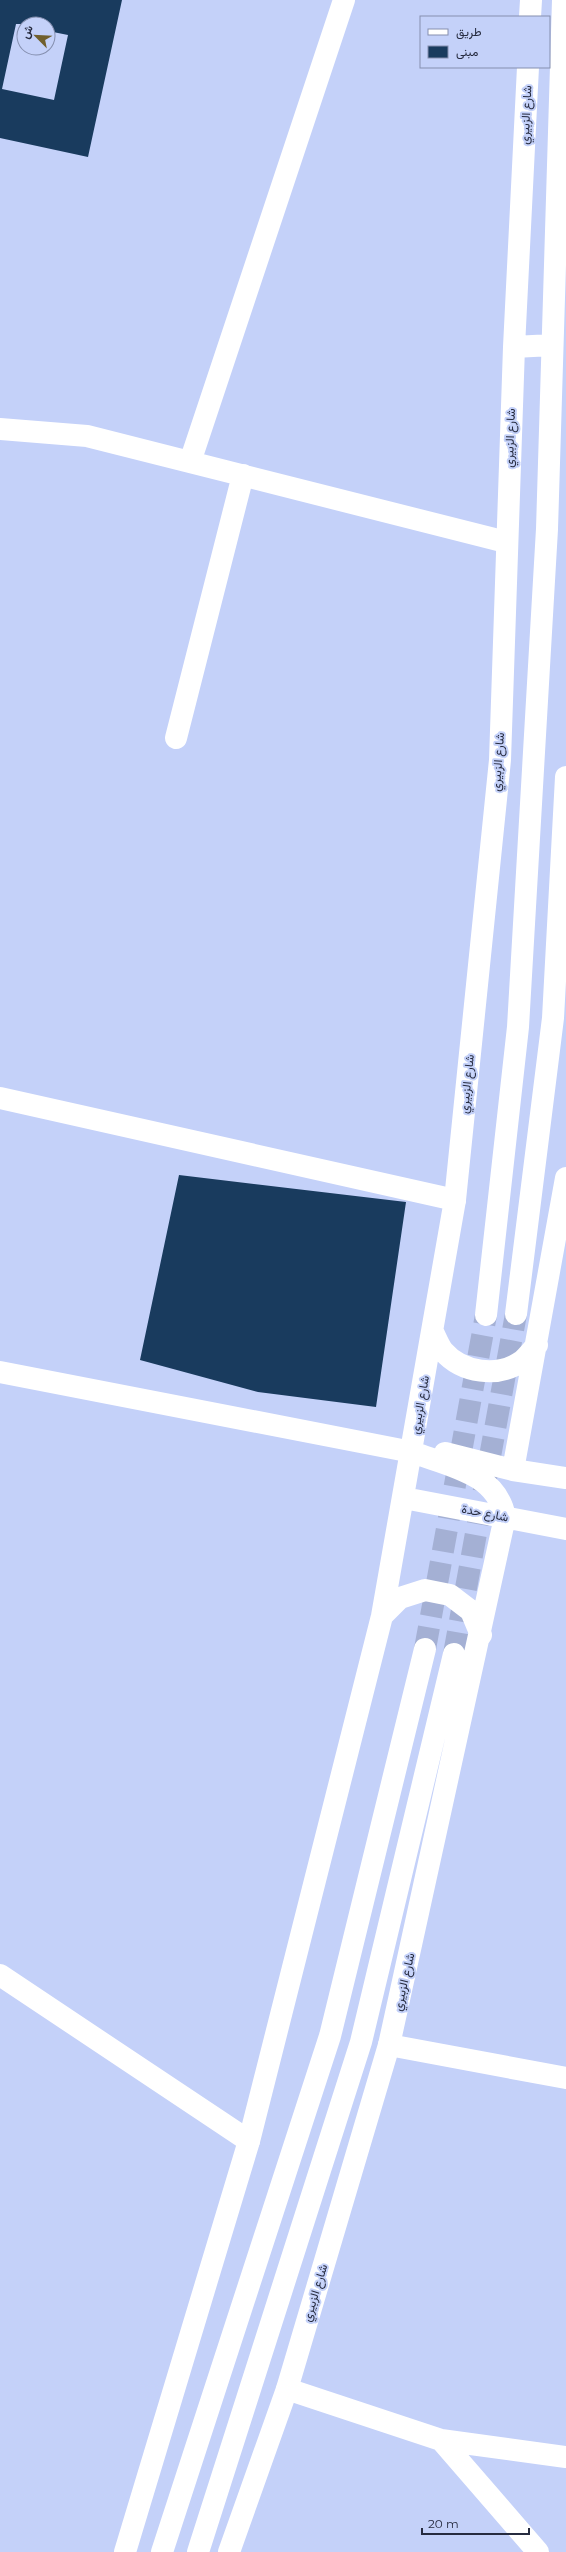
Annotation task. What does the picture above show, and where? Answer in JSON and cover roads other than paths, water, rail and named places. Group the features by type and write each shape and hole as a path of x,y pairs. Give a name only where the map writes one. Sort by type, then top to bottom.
{"main road":[{"path":"190,462 344,0"},
{"path":"530,16 531,0"},
{"path":"486,1315 518,1027 547,529 563,0"},
{"name":"شارع الزبيري","path":"124,2552 249,2141 382,1616 413,1448 455,1200 500,760 506,542 528,68"},
{"path":"514,347 552,345"},
{"path":"0,429 87,436 506,542"},
{"path":"176,738 243,475"},
{"path":"516,1314 553,1018 566,777"},
{"path":"0,1098 455,1200"},
{"path":"513,1470 566,1187"},
{"path":"433,1332 443,1351 460,1364 480,1372 502,1371 521,1361 537,1346"},
{"path":"0,1372 413,1448 513,1470 566,1478"},
{"name":"شارع الزبيري","path":"229,2552 287,2389 389,2045 481,1635 505,1517 503,1505 488,1484 413,1448"},
{"name":"شارع حدة","path":"404,1498 566,1529"},
{"path":"382,1616 400,1598 425,1590 450,1595 471,1611 481,1635"},
{"path":"162,2552 330,2036 425,1649"},
{"path":"198,2552 361,2042 454,1654"},
{"path":"0,1976 249,2141"},
{"path":"389,2045 566,2078"},
{"path":"287,2389 442,2440 566,2457"},
{"path":"442,2440 538,2552"}],"tunnel":[{"path":"454,1654 516,1314"},
{"path":"425,1649 486,1315"}]}
